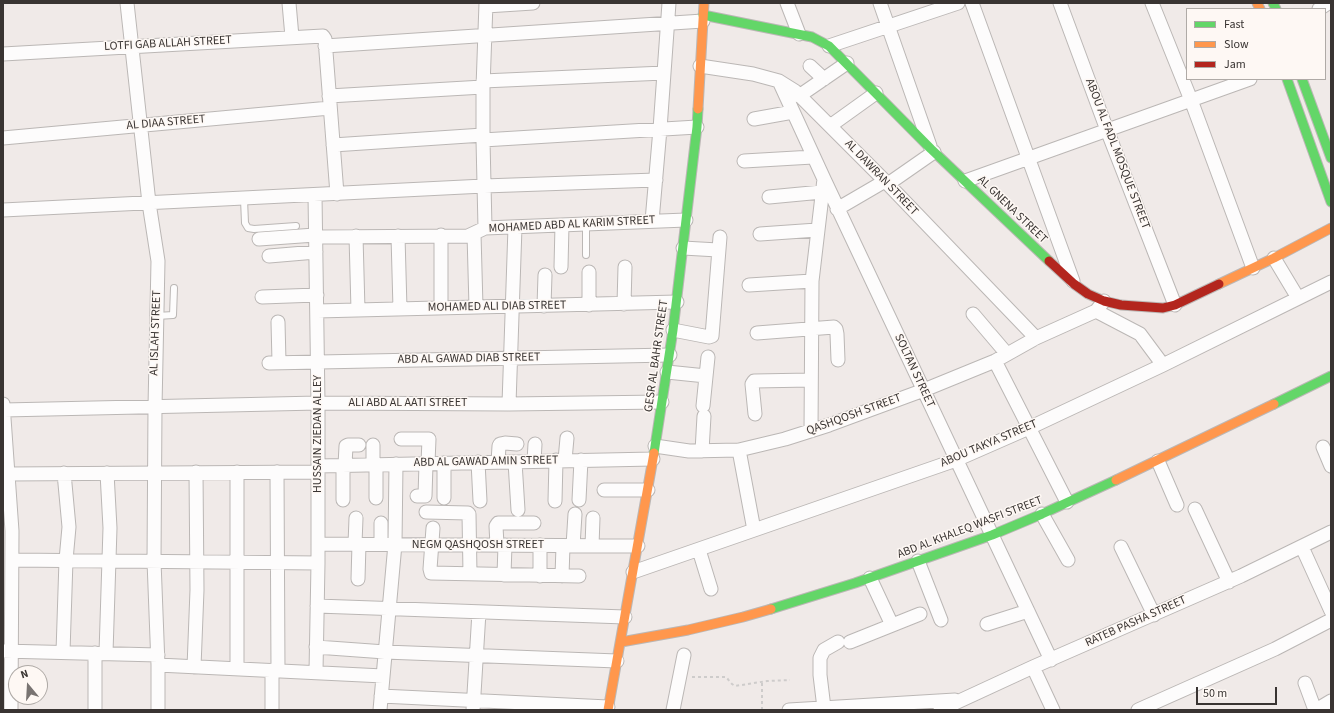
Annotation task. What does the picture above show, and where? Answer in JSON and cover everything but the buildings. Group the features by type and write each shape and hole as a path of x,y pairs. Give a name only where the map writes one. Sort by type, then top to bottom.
{"street":[{"name":"AL ISLAH STREET","path":"127,3 148,203 158,261 154,473 154,561 158,660 158,710"},
{"path":"289,3 292,37"},
{"path":"476,307 484,186 483,84 486,4 533,3"},
{"path":"652,221 660,129 668,3"},
{"name":"GESR AL BAHR STREET","path":"608,708 648,490 670,355 697,127 704,3"},
{"path":"788,3 799,34"},
{"path":"838,209 887,182 933,150 880,3"},
{"path":"829,46 888,26 926,8 958,3"},
{"path":"972,3 1030,158 1074,284"},
{"name":"ABOU AL FADL MOSQUE STREET","path":"1060,3 1107,130 1175,305"},
{"path":"1152,3 1191,100 1253,268"},
{"path":"337,194 325,46 667,24 703,18"},
{"name":"AL GNENA STREET","path":"703,18 799,34 812,37 829,46 965,181 1074,284 1088,294 1100,306 1121,305 1163,308 1175,305 1274,258 1331,228"},
{"name":"LOTFI GAB ALLAH STREET","path":"3,54 321,35 324,37 325,46"},
{"path":"799,96 846,64"},
{"name":"AL DAWRAN STREET","path":"700,66 753,74 779,81 799,96 887,182 1036,338"},
{"path":"810,66 824,78"},
{"name":"AL DIAA STREET","path":"3,138 140,126 483,84 664,73"},
{"path":"965,181 1247,80"},
{"path":"1287,80 1331,202"},
{"path":"1302,80 1330,153"},
{"name":"SOLTAN STREET","path":"779,81 814,157 823,186 838,209 1051,660"},
{"path":"830,126 876,93"},
{"path":"754,119 793,112"},
{"path":"333,145 697,127"},
{"path":"744,162 814,157"},
{"path":"3,210 484,186 656,180"},
{"path":"769,197 823,186 812,282 811,431"},
{"name":"HUSSAIN ZIEDAN ALLEY","path":"315,195 318,403 316,672"},
{"name":"MOHAMED ABD AL KARIM STREET","path":"259,239 315,236 468,236 480,231 515,227 686,220"},
{"path":"561,267 562,225"},
{"path":"509,404 515,227"},
{"path":"760,234 817,230"},
{"path":"441,235 441,308"},
{"path":"356,236 358,310"},
{"path":"398,236 400,309"},
{"path":"673,330 709,337 712,336 719,243 683,248"},
{"path":"269,256 316,252"},
{"path":"1274,258 1298,298"},
{"path":"624,304 625,267"},
{"path":"589,272 589,304"},
{"path":"544,306 545,275"},
{"path":"749,285 812,282"},
{"name":"ABOU TAKYA STREET","path":"633,572 956,460 1029,428 1163,365 1331,282"},
{"path":"262,297 317,295"},
{"name":"MOHAMED ALI DIAB STREET","path":"317,312 677,302"},
{"path":"1100,306 1140,334 1163,365"},
{"name":"QASHQOSH STREET","path":"654,452 739,450 811,431 924,390 995,361 1036,338 1100,306"},
{"path":"973,314 1007,354"},
{"name":"ABD AL GAWAD DIAB STREET","path":"278,322 274,362 670,355"},
{"path":"757,333 834,327 836,329 838,360"},
{"path":"702,451 708,357"},
{"path":"995,361 1067,502"},
{"path":"667,372 706,376"},
{"name":"ABD AL KHALEQ WASFI STREET","path":"621,642 688,630 743,617 870,578 992,535 1158,461 1331,376"},
{"path":"755,414 752,384 754,381 811,380"},
{"name":"ALI ABD AL AATI STREET","path":"3,407 318,403 509,404 662,402"},
{"path":"3,407 7,482 7,531 12,560 7,651 11,710"},
{"path":"555,501 560,460 567,438"},
{"path":"401,439 429,440 425,494 423,497 417,496"},
{"path":"498,462 500,444 517,444"},
{"path":"534,461 535,444"},
{"path":"342,500 346,446 359,445"},
{"path":"373,445 376,498"},
{"path":"1322,447 1331,466"},
{"path":"739,450 754,530"},
{"name":"ABD AL GAWAD AMIN STREET","path":"7,482 64,473 277,472 318,469 344,465 580,460 654,452"},
{"path":"579,500 580,460"},
{"path":"1158,461 1177,505"},
{"path":"478,462 480,501"},
{"path":"515,462 518,510"},
{"path":"444,463 444,498"},
{"path":"380,710 395,544 396,464"},
{"path":"194,667 197,590 196,472"},
{"path":"237,472 237,669"},
{"path":"272,710 275,670 277,472"},
{"path":"63,652 66,560 69,527 64,473"},
{"path":"95,710 109,561 110,528 107,473"},
{"path":"604,490 648,490"},
{"path":"1195,509 1229,582"},
{"path":"426,512 468,513 470,574"},
{"path":"562,576 575,514"},
{"path":"1042,514 1068,560"},
{"path":"356,518 358,579"},
{"path":"592,546 593,518"},
{"path":"504,575 501,545 496,526 498,522 534,523"},
{"path":"381,523 381,544"},
{"path":"433,528 430,569 431,573 433,574 579,576"},
{"name":"RATEB PASHA STREET","path":"940,710 1033,667 1229,582 1331,532"},
{"name":"NEGM QASHQOSH STREET","path":"318,544 638,546"},
{"path":"540,545 540,576"},
{"path":"1121,547 1154,615"},
{"path":"1302,547 1331,611"},
{"path":"698,550 710,588"},
{"path":"12,560 318,563"},
{"path":"918,561 941,620"},
{"path":"870,578 892,625"},
{"path":"317,606 625,617"},
{"path":"987,624 1028,611"},
{"path":"473,705 479,612"},
{"path":"824,708 820,675 820,658 824,650 920,614"},
{"path":"1138,710 1274,649 1331,620"},
{"path":"316,647 385,652 617,661"},
{"path":"7,651 101,653 158,660 194,667 383,676"},
{"path":"673,710 684,655"},
{"path":"1033,667 1053,710"},
{"path":"1305,682 1316,710 1331,701"},
{"path":"381,696 473,705 608,708"},
{"path":"790,710 963,700"}],"lane":[{"path":"244,199 244,223 248,228 254,230 296,226"},
{"path":"586,224 586,255"},
{"path":"157,316 173,315 174,288"}],"path":[{"path":"680,677 722,677 727,678 735,686 767,681 790,680"},
{"path":"762,682 762,710"}],"traffic: fast":[{"path":"1273,3 1276,8"},
{"path":"703,15 812,37 829,46 931,149 1049,261"},
{"path":"1287,80 1331,202"},
{"path":"1302,80 1331,158"},
{"path":"654,453 673,330 698,109"},
{"path":"1274,404 1331,376"},
{"path":"771,609 855,583 992,535 1116,480"}],"traffic: slow":[{"path":"698,109 704,3"},
{"path":"1257,3 1260,8"},
{"path":"1219,284 1274,258 1331,228"},
{"path":"1116,480 1274,404"},
{"path":"608,710 654,453"},
{"path":"621,642 688,630 771,609"}],"traffic: jam":[{"path":"1049,261 1074,284 1088,294 1104,301 1121,305 1163,308 1175,305 1219,284"}]}
